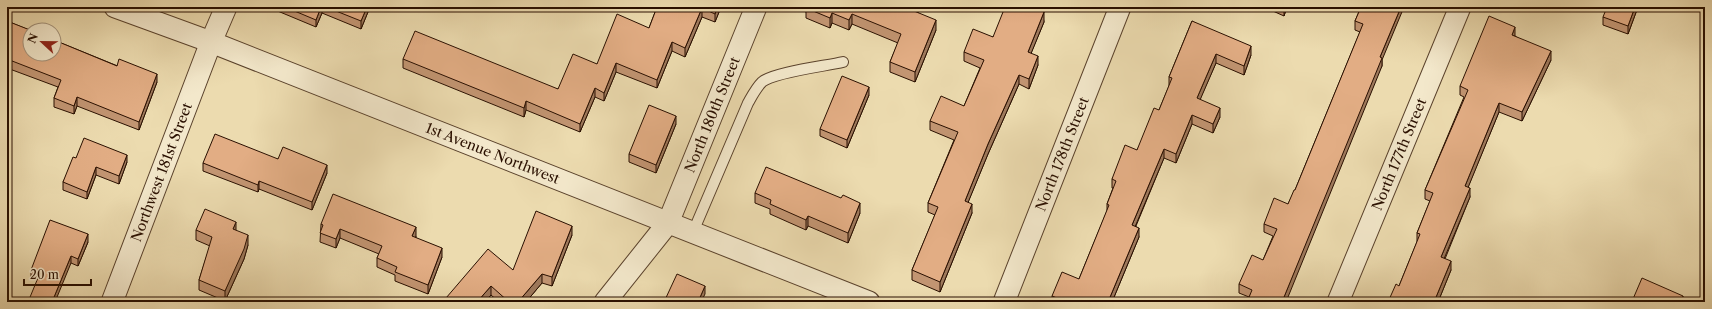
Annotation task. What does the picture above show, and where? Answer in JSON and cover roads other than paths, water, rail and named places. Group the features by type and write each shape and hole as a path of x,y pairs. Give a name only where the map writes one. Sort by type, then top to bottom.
{"street":[{"name":"1st Avenue Northwest","path":"115,7 211,42 869,302"},
{"name":"Northwest 181st Street","path":"112,302 211,42 226,7"},
{"name":"North 180th Street","path":"605,302 668,223 756,7"},
{"name":"North 178th Street","path":"1004,302 1120,7"},
{"name":"North 177th Street","path":"1338,302 1460,7"}],"lane":[{"path":"693,232 748,103 763,81 777,75 843,62"}]}
